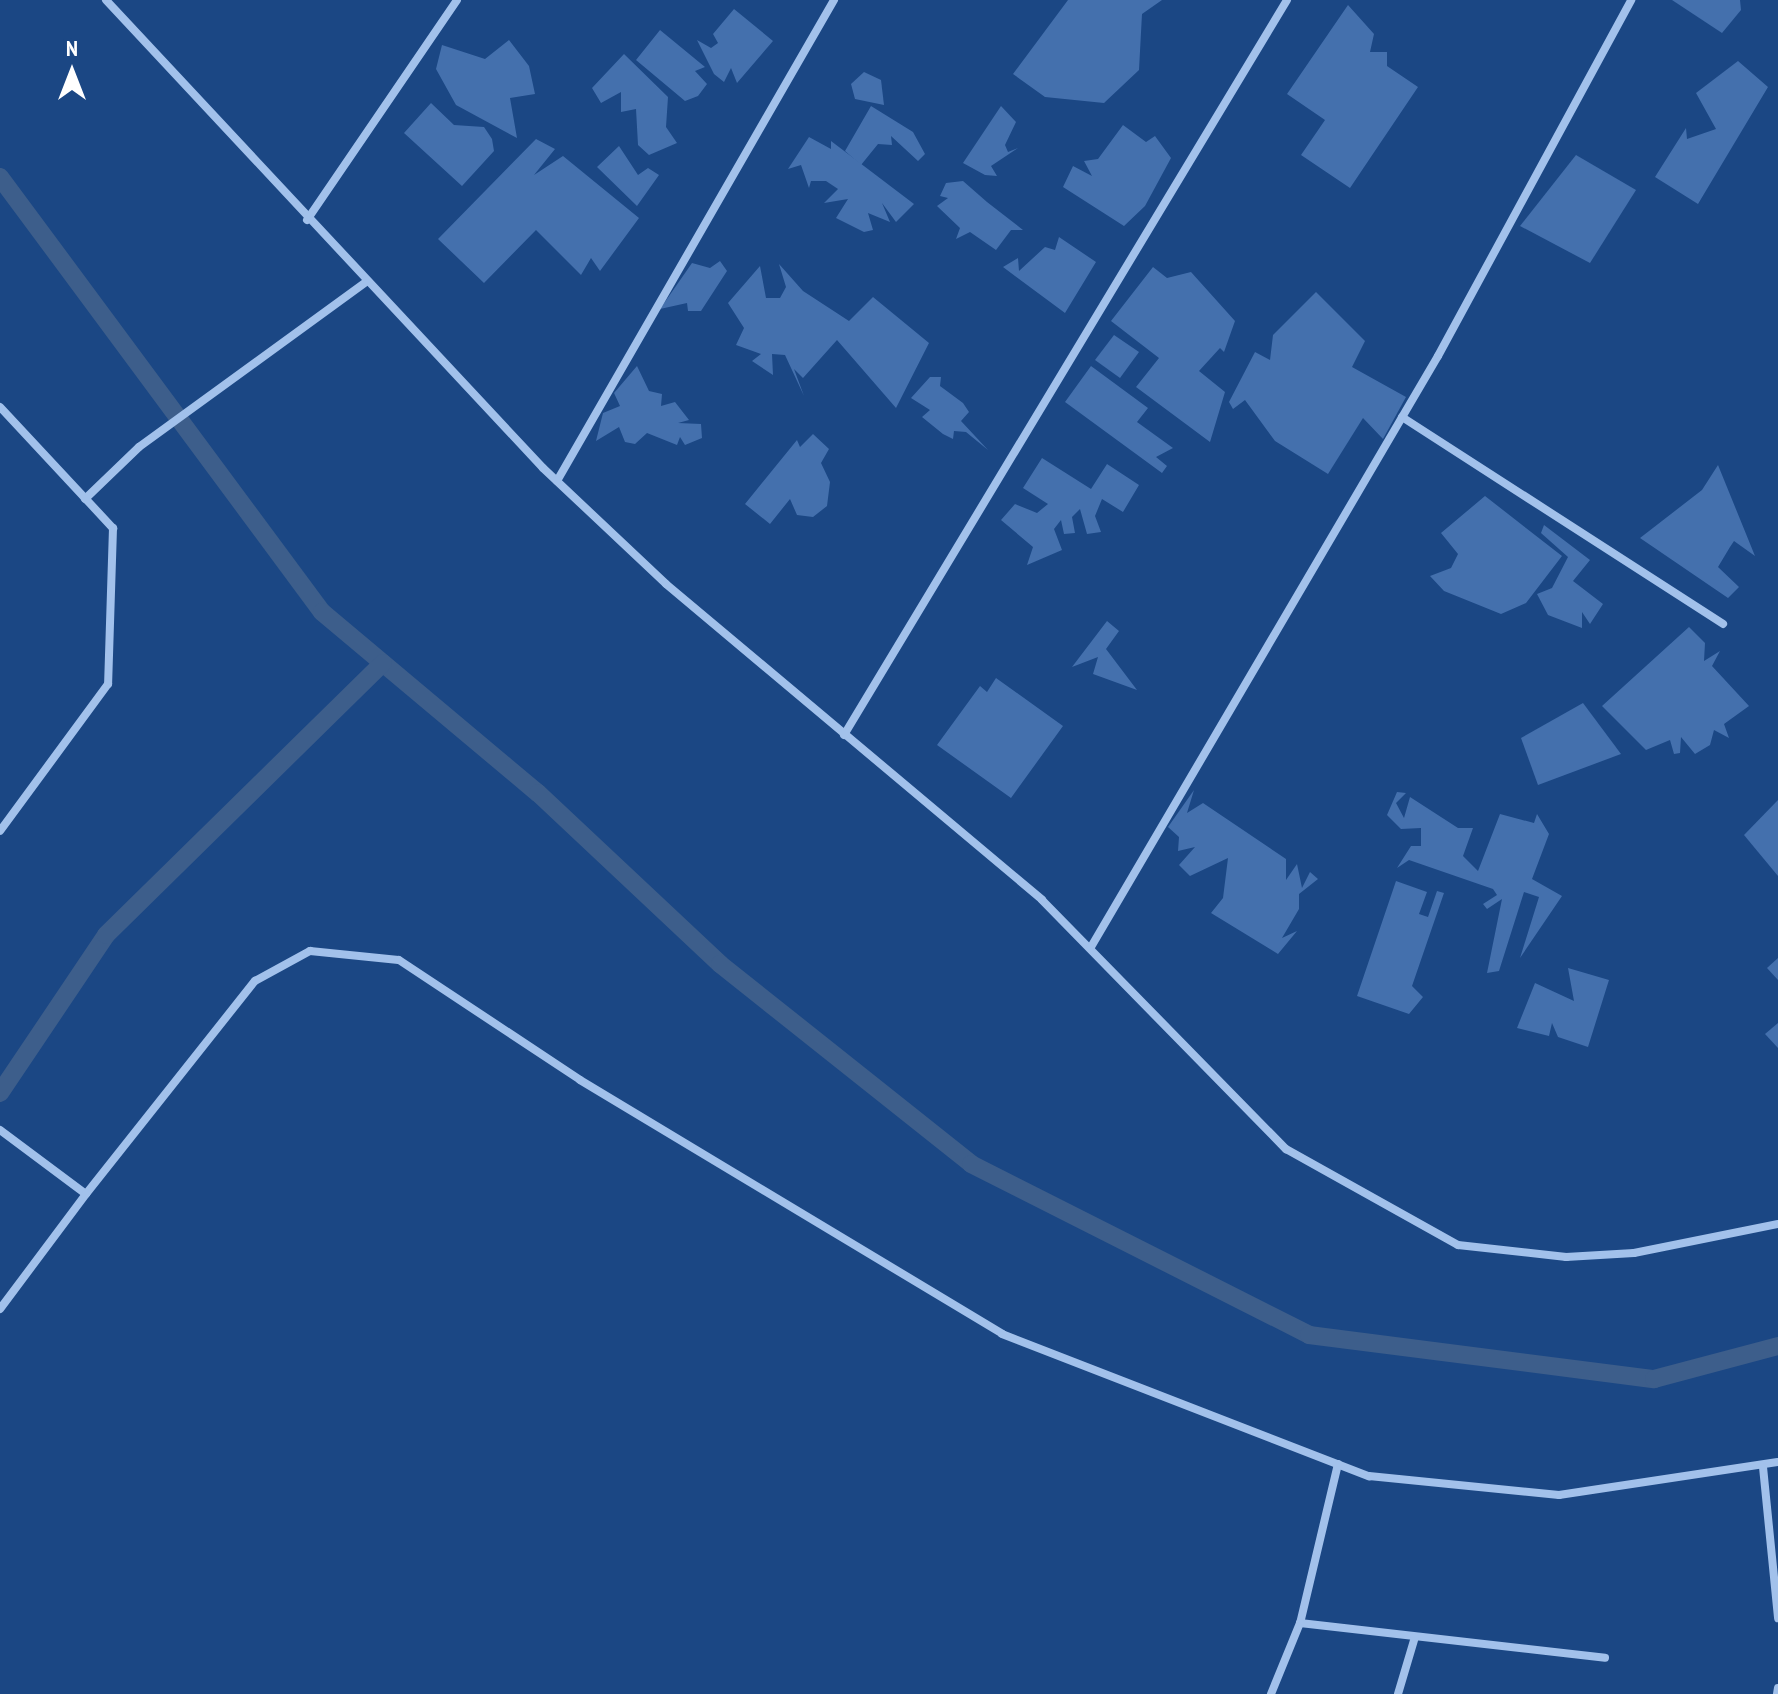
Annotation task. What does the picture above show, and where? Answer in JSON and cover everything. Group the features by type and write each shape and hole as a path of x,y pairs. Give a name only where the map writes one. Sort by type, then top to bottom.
{"street":[{"path":"106,0 307,220 557,481 844,735 1091,947 1286,1149 1458,1245 1566,1257 1634,1253 1778,1224"},
{"path":"307,220 457,0"},
{"path":"557,481 834,0"},
{"path":"844,735 1287,0"},
{"path":"1091,947 1402,417 1631,0"},
{"path":"85,499 139,447 270,348 366,282"},
{"path":"0,407 113,528 108,684 0,831"},
{"path":"1402,417 1723,624"},
{"path":"0,1309 86,1194 255,981 310,951 399,960 580,1080 1002,1334 1369,1476 1559,1495 1763,1467 1778,1462"},
{"path":"0,1130 86,1194"},
{"path":"1271,1694 1300,1623 1338,1464"},
{"path":"1763,1467 1778,1618"},
{"path":"1300,1623 1605,1658"},
{"path":"1398,1694 1415,1637"},
{"path":"1777,1694 1778,1688"}],"building":[{"path":"1068,0 1162,0 1142,14 1139,70 1104,103 1045,97 1013,74"},
{"path":"1672,0 1740,0 1741,10 1722,33"},
{"path":"1348,5 1374,34 1370,52 1387,52 1387,66 1418,87 1350,188 1301,155 1325,120 1287,94"},
{"path":"734,9 773,41 737,83 731,68 724,82 714,74 697,40 711,48 718,43 713,34"},
{"path":"660,30 705,67 695,71 707,84 698,96 685,101 636,60"},
{"path":"509,40 529,66 535,94 510,98 517,138 456,105 436,69 442,45 485,59"},
{"path":"624,54 668,97 666,127 677,143 649,155 638,145 636,109 621,112 621,92 601,103 592,88"},
{"path":"1738,61 1768,87 1698,204 1655,177 1686,128 1687,139 1716,129 1696,93"},
{"path":"864,72 881,80 884,105 855,99 851,84"},
{"path":"431,103 454,125 484,127 492,139 494,151 462,186 404,133"},
{"path":"871,106 913,132 925,154 918,161 891,136 892,145 878,144 861,165 845,151"},
{"path":"1001,106 1016,122 1005,145 1008,152 1018,148 991,166 997,176 985,175 963,163"},
{"path":"1123,125 1146,142 1155,136 1171,158 1145,206 1124,226 1063,187 1073,166 1092,176 1084,161 1098,159"},
{"path":"809,137 831,149 831,141 914,204 896,222 882,203 890,222 868,213 873,230 864,232 836,218 848,199 824,203 838,189 826,181 811,181 809,188 801,165 788,169"},
{"path":"536,139 555,149 534,175 563,156 639,218 600,271 591,258 581,275 536,230 484,283 438,239"},
{"path":"619,146 638,175 648,168 659,175 637,206 597,167"},
{"path":"1576,155 1636,190 1590,263 1520,226"},
{"path":"963,181 1023,230 1011,230 996,250 970,232 956,239 960,228 937,206 948,198 940,196 946,183"},
{"path":"1059,237 1096,262 1065,313 1003,267 1018,258 1019,271 1045,247 1055,250"},
{"path":"720,261 727,271 701,311 688,311 687,303 660,309 692,263 710,268"},
{"path":"779,264 803,291 849,321 873,297 929,343 896,408 837,340 803,378 794,369 804,396 785,355 772,354 773,375 752,361 761,354 736,345 744,328 728,303 760,266 766,298 780,298 786,287"},
{"path":"1153,267 1167,278 1191,272 1235,321 1224,352 1220,348 1199,371 1225,392 1210,442 1136,387 1159,358 1111,321"},
{"path":"1316,292 1365,341 1352,367 1406,397 1383,439 1363,418 1328,474 1275,441 1245,400 1233,409 1229,402 1255,352 1270,360 1273,335"},
{"path":"1114,335 1139,352 1120,378 1095,360"},
{"path":"637,366 649,391 662,394 661,406 675,402 689,420 678,423 701,424 702,438 685,445 680,437 677,445 647,433 635,444 625,442 619,427 596,441 603,413 620,406 614,393"},
{"path":"1091,366 1148,408 1137,422 1173,448 1156,457 1167,466 1162,473 1065,402"},
{"path":"930,377 941,377 940,386 963,403 969,412 961,421 988,450 966,432 954,431 953,439 922,417 930,410 911,398"},
{"path":"813,434 829,449 821,463 830,482 827,506 813,517 797,515 790,499 770,524 745,504 797,440 800,447"},
{"path":"1042,458 1091,489 1107,464 1139,485 1123,512 1102,499 1095,516 1101,532 1087,534 1080,509 1072,517 1075,533 1064,534 1061,520 1054,529 1062,550 1027,565 1033,547 1001,520 1015,504 1037,513 1048,504 1023,488"},
{"path":"1718,465 1755,556 1734,541 1730,547 1718,567 1739,587 1728,598 1640,538 1702,490"},
{"path":"1485,496 1562,556 1526,603 1501,614 1444,591 1430,576 1451,568 1458,554 1441,533"},
{"path":"1544,525 1590,560 1573,581 1603,604 1590,624 1582,612 1582,628 1548,615 1537,594 1552,588 1568,557 1541,533"},
{"path":"1107,621 1119,631 1106,649 1137,690 1093,674 1098,657 1072,667"},
{"path":"1689,627 1705,643 1704,661 1720,651 1712,666 1749,706 1724,724 1729,738 1714,730 1710,745 1695,754 1681,737 1680,753 1674,754 1670,740 1646,750 1602,706"},
{"path":"996,678 1063,726 1011,798 937,745 980,686 987,692"},
{"path":"1583,703 1621,754 1538,785 1521,738"},
{"path":"1194,790 1187,813 1203,803 1286,859 1286,880 1297,864 1302,888 1310,872 1318,879 1299,894 1299,909 1282,938 1297,931 1278,954 1211,913 1223,898 1228,858 1190,876 1179,865 1195,847 1178,851 1179,837 1168,827"},
{"path":"1397,792 1406,793 1396,803 1404,818 1410,797 1458,828 1473,828 1463,856 1478,871 1500,814 1534,823 1537,814 1549,834 1532,879 1562,896 1520,958 1539,897 1524,892 1499,971 1487,973 1502,899 1487,909 1483,904 1497,895 1493,889 1409,860 1397,868 1411,846 1421,846 1421,828 1401,829 1387,815"},
{"path":"1778,800 1778,876 1744,835"},
{"path":"1396,881 1427,892 1419,914 1428,917 1437,891 1444,893 1412,986 1423,997 1409,1014 1357,996"},
{"path":"1778,958 1778,980 1767,968"},
{"path":"1568,968 1609,980 1588,1047 1558,1037 1552,1023 1549,1036 1517,1028 1535,983 1574,1001"},
{"path":"1778,1023 1778,1048 1765,1034"}],"waterway":[{"path":"0,177 322,612 538,793 720,964 971,1164 1309,1335 1654,1379 1778,1346"},
{"path":"0,1093 106,935 383,663"}]}
